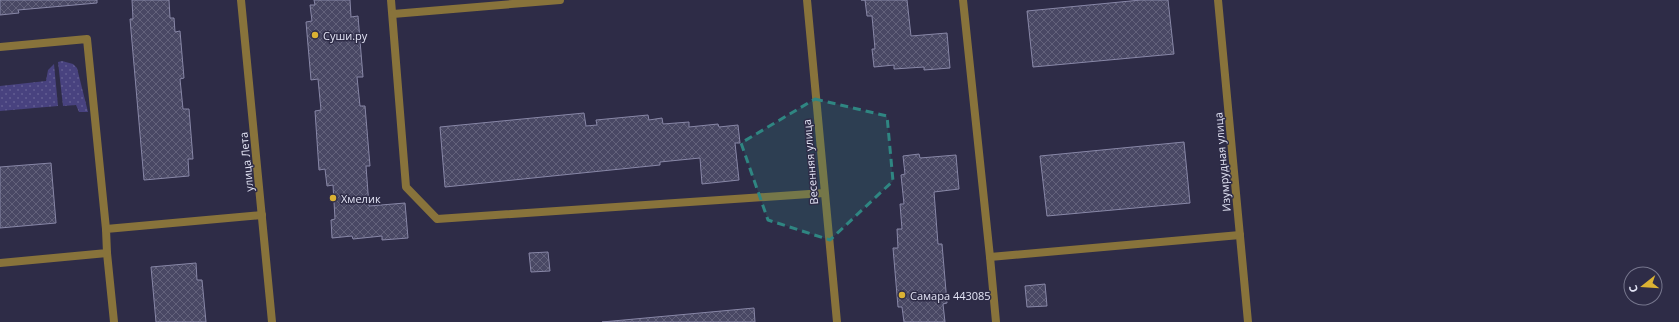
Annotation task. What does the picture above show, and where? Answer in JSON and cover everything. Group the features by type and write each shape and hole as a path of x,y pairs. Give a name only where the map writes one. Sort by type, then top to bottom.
{"street":[{"name":"улица Лета","path":"241,0 272,322"},
{"path":"391,0 406,187 437,219 824,193"},
{"path":"393,14 560,0"},
{"name":"Весенняя улица","path":"807,0 837,322"},
{"path":"963,0 996,322"},
{"name":"Изумрудная улица","path":"1218,0 1248,322"},
{"path":"0,47 87,39 114,322"},
{"path":"106,229 262,215"},
{"path":"990,257 1240,235"},
{"path":"0,263 107,253"}],"highlighted area":[{"path":"815,99 887,116 893,181 830,240 768,220 741,143"}],"shaded area":[{"path":"62,61 73,64 77,68 88,112 79,112 76,105 63,106 58,62"},
{"path":"54,64 58,106 0,111 0,86 46,81 48,70"}],"building":[{"path":"0,0 97,0 97,3 18,10 19,13 0,15"},
{"path":"132,0 169,0 170,18 174,18 175,32 180,31 184,78 180,79 183,109 189,109 193,159 188,159 189,176 144,180 130,19 133,19"},
{"path":"314,0 350,0 351,17 358,16 363,77 357,77 360,106 365,106 370,166 366,166 369,206 405,203 408,238 382,240 382,236 353,239 352,236 332,238 331,220 335,219 333,185 327,186 325,169 319,170 315,111 321,110 318,79 311,80 306,22 312,21 310,5 315,5"},
{"path":"865,0 907,0 911,36 947,33 950,68 924,70 924,67 894,69 894,65 874,67 872,49 875,49 872,16 867,16"},
{"path":"1141,0 1168,0 1174,54 1033,67 1027,11"},
{"path":"584,113 586,126 597,125 596,120 648,115 649,120 662,118 663,124 689,122 689,127 718,124 719,127 738,125 740,143 735,143 739,180 702,184 700,158 660,162 660,165 445,187 440,127"},
{"path":"1184,142 1190,203 1047,216 1040,156"},
{"path":"919,154 920,158 956,155 959,189 934,192 938,244 942,244 947,303 943,304 945,322 904,322 902,307 898,307 893,248 898,248 897,229 902,229 900,204 904,204 901,175 905,174 903,156"},
{"path":"51,163 56,223 0,228 0,167"},
{"path":"548,252 550,271 531,272 529,253"},
{"path":"196,263 197,280 202,280 206,322 156,322 151,267"},
{"path":"1045,284 1047,306 1027,307 1025,286"},
{"path":"754,308 755,322 602,322"}],"place":[{"name":"Суши.ру","path":"315,35"},
{"name":"Хмелик","path":"333,198"},
{"name":"Самара 443085","path":"902,295"}]}
